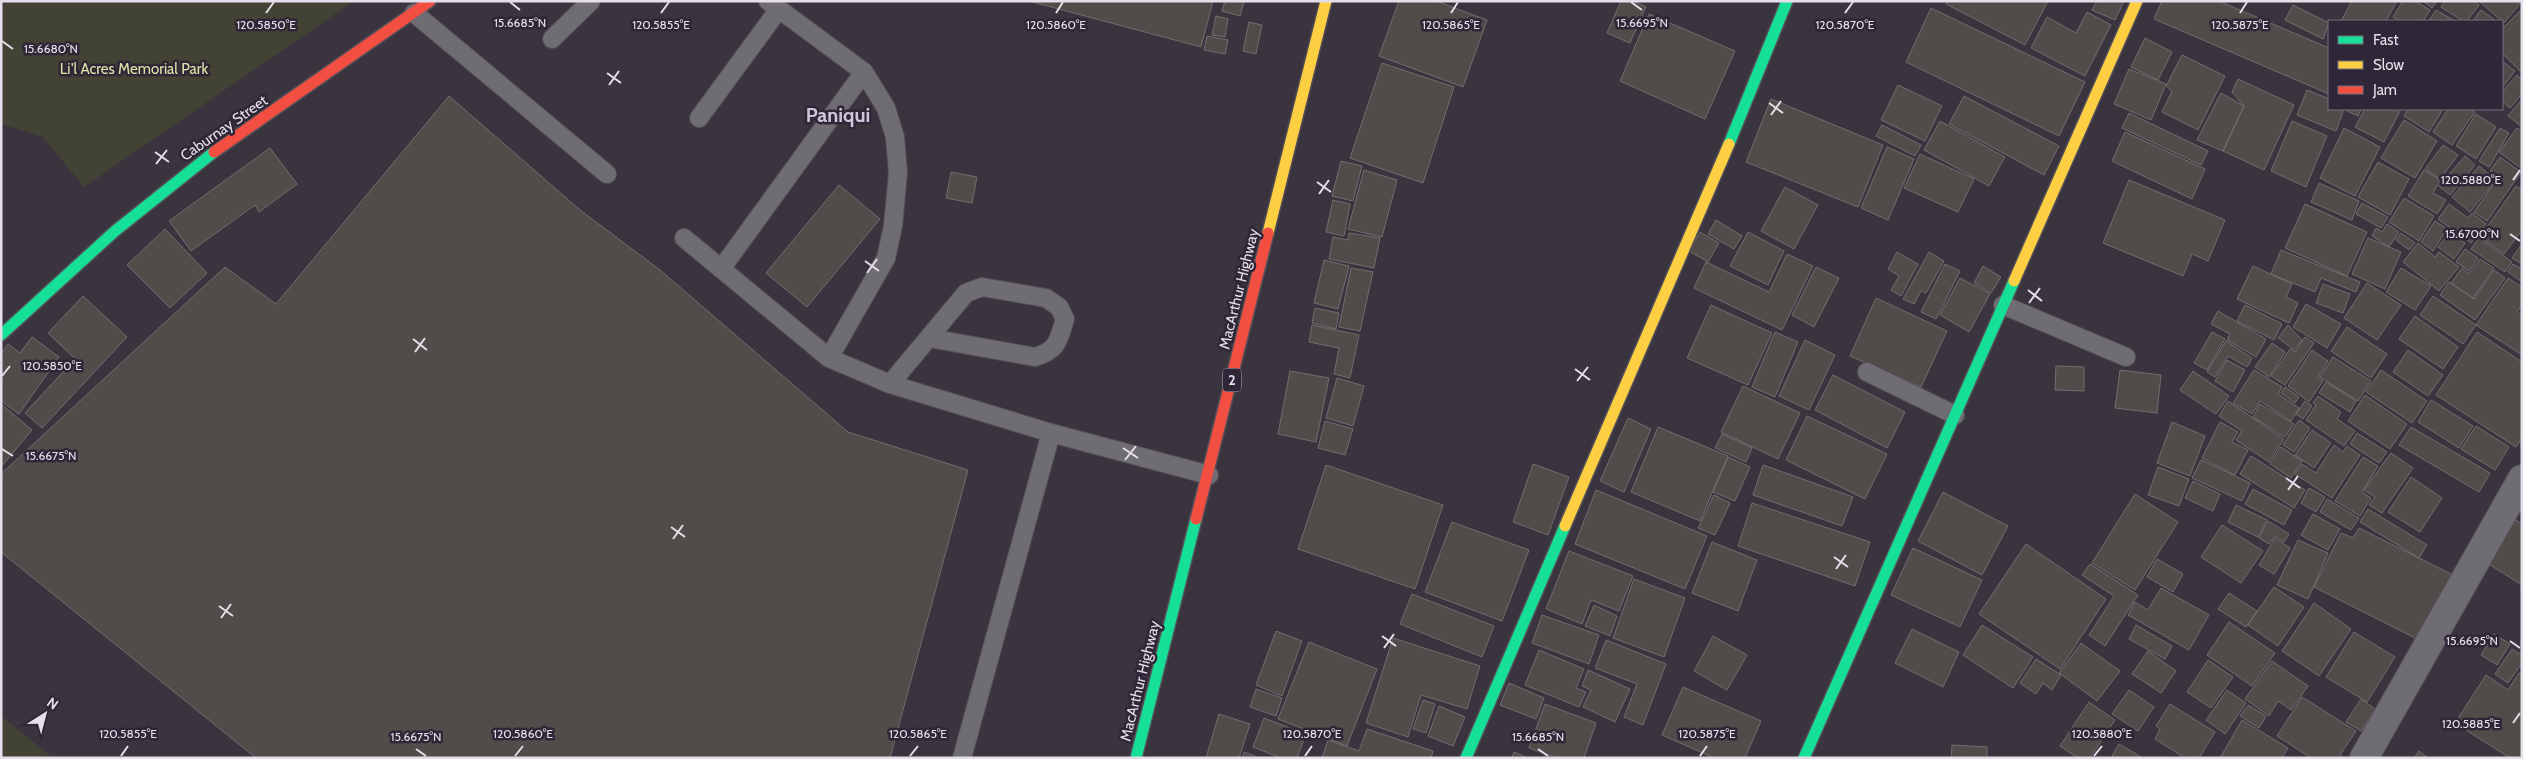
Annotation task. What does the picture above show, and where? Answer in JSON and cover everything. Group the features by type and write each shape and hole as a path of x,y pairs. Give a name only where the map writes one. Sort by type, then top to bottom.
{"main road":[{"name":"Caburnay Street","path":"1,335 115,231 212,153 294,97 350,54 430,1"},
{"name":"MacArthur Highway","path":"1136,758 1209,475 1326,1"},
{"path":"1466,758 1533,597 1632,372 1787,1"},
{"path":"1804,758 2137,1"}],"street":[{"path":"2364,758 2522,480"}],"lane":[{"path":"552,38 591,1"},
{"path":"699,118 773,5 864,72 886,108 896,137 898,173 893,226 886,258 829,358"},
{"path":"414,13 607,174"},
{"path":"720,269 864,72"},
{"path":"684,238 829,358 890,384 1051,433 1209,475"},
{"path":"890,384 966,293 982,287 1046,298 1059,307 1064,319 1058,342 1049,353 1035,357 929,338"},
{"path":"2003,305 2126,357"},
{"path":"1867,372 1955,415"},
{"path":"962,758 1051,433"}],"green space":[{"name":"Li'l Acres Memorial Park","path":"1,1 354,1 84,187 43,137 1,124"},
{"path":"1,716 53,758 1,758"}],"building":[{"path":"1029,1 1213,1 1201,47"},
{"path":"1225,1 1244,1 1240,16 1222,11"},
{"path":"1399,1 1436,1 1487,20 1463,87 1379,56"},
{"path":"1621,1 1634,1 1646,7 1630,43 1607,33"},
{"path":"1947,1 2048,1 2025,45 1946,4"},
{"path":"2097,1 2124,1 2115,20 2092,10"},
{"path":"2162,1 2219,1 2328,48 2328,94 2154,19"},
{"path":"2352,1 2397,1 2387,20 2342,20"},
{"path":"2403,1 2415,1 2430,10 2424,20 2399,20 2393,17"},
{"path":"2423,1 2437,1 2432,8"},
{"path":"2445,1 2474,1 2479,5 2468,20 2461,20 2441,7"},
{"path":"2481,1 2522,1 2504,23"},
{"path":"2293,5 2328,22 2328,26 2323,39 2285,20"},
{"path":"1931,8 2085,82 2059,136 1906,62"},
{"path":"2522,9 2522,73 2503,54 2503,28"},
{"path":"2436,10 2453,20 2430,20"},
{"path":"2481,10 2495,20 2474,20"},
{"path":"2087,12 2111,25 2085,76 2031,48 2047,17 2076,33"},
{"path":"1649,14 1735,51 1705,119 1620,81"},
{"path":"1216,16 1228,19 1225,37 1212,35"},
{"path":"1249,22 1262,25 1256,54 1243,51"},
{"path":"1207,36 1228,40 1225,54 1204,50"},
{"path":"2145,38 2172,52 2158,80 2131,67"},
{"path":"2182,55 2225,76 2198,130 2162,112 2172,91 2166,86"},
{"path":"2503,62 2515,71 2503,87"},
{"path":"1382,63 1454,87 1423,183 1350,158"},
{"path":"2129,69 2166,84 2151,120 2114,104"},
{"path":"2517,75 2522,80 2522,94 2510,108 2503,102 2503,91"},
{"path":"2238,79 2294,105 2264,170 2223,151 2244,106 2232,92"},
{"path":"1898,85 1942,106 1925,141 1881,120"},
{"path":"2307,90 2328,99 2328,110 2344,110 2336,131 2297,115"},
{"path":"2221,93 2244,106 2223,151 2197,140"},
{"path":"449,96 580,210 660,270 848,432 968,470 890,758 256,758 1,552 1,474 225,267 276,304"},
{"path":"1964,96 2059,146 2044,175 1949,124"},
{"path":"1771,99 1883,145 1858,207 1746,162"},
{"path":"2522,99 2522,127 2508,116"},
{"path":"2348,110 2361,110 2358,116"},
{"path":"2364,110 2400,110 2384,142 2355,127"},
{"path":"2407,110 2442,110 2429,132 2404,116"},
{"path":"2447,110 2472,110 2475,112 2452,145 2433,132"},
{"path":"2129,113 2208,151 2201,165 2122,128"},
{"path":"2476,114 2496,127 2476,159 2456,146"},
{"path":"2404,120 2437,141 2415,178 2381,158"},
{"path":"1940,121 2005,157 1989,186 1924,150"},
{"path":"2292,121 2327,136 2306,187 2271,171"},
{"path":"1882,125 1921,145 1915,156 1876,136"},
{"path":"2344,128 2380,147 2355,196 2320,178"},
{"path":"2500,128 2509,133 2489,167 2479,161"},
{"path":"2517,128 2522,131 2522,169 2499,152"},
{"path":"2125,132 2205,169 2192,199 2112,161"},
{"path":"2443,145 2458,155 2440,179 2425,169"},
{"path":"1887,147 1914,159 1888,220 1861,208"},
{"path":"270,148 297,184 259,212 255,205 191,251 169,221"},
{"path":"1920,154 1974,179 1958,212 1904,188"},
{"path":"2465,156 2475,165 2450,195 2439,186"},
{"path":"2500,157 2521,172 2487,221 2474,212 2499,177 2490,171"},
{"path":"1341,161 1362,166 1353,201 1332,196"},
{"path":"2378,162 2409,179 2390,215 2358,197"},
{"path":"2479,166 2496,180 2470,212 2452,197"},
{"path":"1364,170 1397,180 1382,237 1348,229"},
{"path":"2424,170 2440,180 2433,193 2446,200 2437,214 2408,196"},
{"path":"951,172 977,177 972,203 946,198"},
{"path":"2129,180 2225,220 2208,261 2192,254 2183,276 2103,243"},
{"path":"2319,183 2359,201 2352,220 2311,202"},
{"path":"839,185 880,219 807,307 766,273"},
{"path":"2516,186 2522,190 2522,230 2504,254 2480,237"},
{"path":"1785,187 1818,205 1794,249 1761,231"},
{"path":"2404,198 2434,216 2419,241 2389,222"},
{"path":"1333,200 1350,204 1344,236 1326,232"},
{"path":"2362,203 2388,217 2381,228 2356,214"},
{"path":"2305,204 2367,232 2347,276 2285,248"},
{"path":"2449,204 2468,218 2472,213 2486,224 2471,243 2438,219"},
{"path":"1716,220 1742,236 1734,249 1708,234"},
{"path":"2435,221 2447,229 2433,251 2421,242"},
{"path":"2387,224 2399,232 2389,247 2372,236 2376,228 2382,232"},
{"path":"165,229 207,273 170,308 127,265"},
{"path":"1700,232 1719,243 1708,262 1689,251"},
{"path":"1748,232 1784,251 1768,285 1730,266"},
{"path":"2450,232 2465,243 2454,259 2438,247"},
{"path":"1349,233 1380,238 1374,268 1329,259 1333,237 1348,240"},
{"path":"2401,233 2415,243 2409,250 2396,240"},
{"path":"2368,238 2401,252 2385,289 2352,274"},
{"path":"2479,238 2512,262 2505,272 2471,249"},
{"path":"2418,243 2435,257 2439,252 2459,267 2439,291 2403,262"},
{"path":"2522,244 2522,264 2512,258"},
{"path":"2465,249 2478,258 2469,271 2456,262"},
{"path":"2281,250 2360,282 2356,292 2321,278 2315,292 2271,274"},
{"path":"1897,252 1918,264 1901,296 1891,290 1899,276 1888,269"},
{"path":"1929,252 1944,261 1926,293 1921,291 1914,304 1903,299"},
{"path":"1787,254 1813,266 1782,330 1694,288 1706,262 1769,292"},
{"path":"2480,259 2494,268 2473,298 2451,283 2462,268 2469,274"},
{"path":"1324,260 1349,266 1338,309 1314,303"},
{"path":"1945,264 1960,271 1936,319 1921,312"},
{"path":"2513,264 2522,269 2522,282 2508,272"},
{"path":"1983,266 2001,277 1991,293 1974,283"},
{"path":"2253,266 2292,284 2286,297 2298,303 2289,323 2237,299"},
{"path":"1816,267 1839,278 1814,327 1792,315"},
{"path":"1351,268 1373,272 1360,331 1339,327"},
{"path":"2401,268 2431,286 2415,310 2386,292"},
{"path":"2494,270 2505,278 2475,320 2440,295 2449,282 2474,299"},
{"path":"1960,278 1990,294 1969,332 1940,315"},
{"path":"2508,278 2522,287 2522,305 2517,312 2522,316 2522,355 2476,325"},
{"path":"2367,283 2401,305 2377,340 2344,318"},
{"path":"2323,284 2350,294 2343,313 2316,303"},
{"path":"83,296 127,337 42,428 25,413 75,359 48,333"},
{"path":"2433,296 2476,325 2463,344 2420,315"},
{"path":"1876,298 1947,331 1921,387 1850,356"},
{"path":"2306,304 2341,324 2327,348 2293,327"},
{"path":"1711,305 1772,333 1748,385 1687,358"},
{"path":"2245,305 2282,324 2274,340 2237,321"},
{"path":"1315,308 1339,313 1336,329 1312,323"},
{"path":"2218,311 2266,339 2256,357 2227,340 2230,334 2211,324"},
{"path":"2415,316 2458,347 2443,369 2399,339"},
{"path":"1312,325 1359,335 1350,378 1334,374 1339,348 1309,342"},
{"path":"2288,325 2302,340 2294,350 2278,338"},
{"path":"2347,327 2387,354 2371,378 2331,351"},
{"path":"1775,332 1798,342 1775,397 1752,387"},
{"path":"2212,332 2225,339 2207,370 2194,363"},
{"path":"2477,332 2522,362 2522,438 2516,447 2436,395"},
{"path":"32,337 59,357 19,414 1,401 1,354 8,344 20,353"},
{"path":"2305,337 2314,343 2285,385 2271,376 2290,349 2295,352"},
{"path":"1805,340 1835,355 1809,410 1779,396"},
{"path":"2226,341 2252,358 2247,367 2228,356 2215,377 2207,372"},
{"path":"2272,343 2285,352 2269,377 2255,367"},
{"path":"2312,350 2328,361 2318,377 2323,381 2309,402 2288,386"},
{"path":"2408,350 2443,375 2428,396 2393,372"},
{"path":"2333,357 2371,381 2358,401 2320,377"},
{"path":"2227,360 2245,370 2233,392 2215,381"},
{"path":"2056,366 2084,367 2084,391 2055,390"},
{"path":"2120,370 2161,375 2157,413 2115,408"},
{"path":"2254,370 2282,387 2278,394 2299,408 2291,421 2260,401 2252,414 2233,403"},
{"path":"2381,370 2427,401 2412,423 2366,392"},
{"path":"1290,371 1329,378 1316,442 1278,434"},
{"path":"2193,371 2229,396 2216,414 2180,390"},
{"path":"1833,375 1905,412 1887,448 1815,410"},
{"path":"1337,378 1364,386 1353,426 1326,418"},
{"path":"2326,382 2356,401 2350,412 2319,393"},
{"path":"1743,386 1800,413 1778,459 1721,432"},
{"path":"2285,387 2299,397 2295,403 2281,393"},
{"path":"2365,395 2407,424 2390,449 2348,421"},
{"path":"2318,396 2341,412 2337,419 2355,431 2344,446 2306,420 2316,405 2313,403"},
{"path":"2431,400 2473,426 2459,448 2418,422"},
{"path":"2228,401 2284,439 2269,462 2236,440 2242,431 2219,416"},
{"path":"2305,401 2312,406 2303,419 2296,414"},
{"path":"1,404 32,430 1,467"},
{"path":"2260,404 2294,424 2285,437 2253,417"},
{"path":"1807,416 1887,454 1865,499 1786,460"},
{"path":"1628,418 1651,429 1624,492 1600,481"},
{"path":"2299,420 2310,428 2294,452 2283,445"},
{"path":"1325,421 1353,429 1345,455 1318,448"},
{"path":"2172,422 2205,436 2190,476 2157,463"},
{"path":"2220,422 2238,432 2232,442 2248,450 2235,475 2202,458"},
{"path":"2476,426 2509,447 2495,470 2461,449"},
{"path":"1658,427 1728,456 1700,521 1631,492"},
{"path":"2411,427 2490,473 2479,492 2399,445"},
{"path":"2312,430 2331,443 2314,468 2295,455"},
{"path":"2357,433 2387,452 2379,463 2350,444"},
{"path":"1722,434 1752,448 1746,462 1715,448"},
{"path":"2334,445 2343,452 2347,446 2360,455 2332,498 2295,474 2302,464 2316,473"},
{"path":"2281,447 2302,461 2291,478 2270,464"},
{"path":"2391,453 2413,468 2382,513 2369,505 2375,497 2364,490"},
{"path":"2251,456 2305,490 2294,508 2240,474"},
{"path":"1728,457 1750,467 1735,501 1713,492"},
{"path":"2363,457 2378,466 2362,492 2371,498 2360,516 2335,501"},
{"path":"2201,460 2250,483 2242,501 2192,478"},
{"path":"1533,464 1569,477 1548,535 1513,522"},
{"path":"1326,465 1443,505 1415,589 1298,549"},
{"path":"1763,465 1853,497 1842,526 1753,495"},
{"path":"2158,467 2189,479 2179,506 2148,495"},
{"path":"2411,477 2442,498 2420,532 2388,512"},
{"path":"2193,481 2220,494 2213,511 2185,498"},
{"path":"2309,488 2325,497 2316,512 2301,503"},
{"path":"2253,489 2292,510 2284,525 2245,504"},
{"path":"1596,490 1707,536 1685,589 1575,544"},
{"path":"1943,492 2008,526 1982,575 1918,541"},
{"path":"2135,494 2178,522 2135,590 2092,563"},
{"path":"1714,495 1730,503 1715,535 1698,528"},
{"path":"2327,499 2359,518 2351,530 2320,512"},
{"path":"1752,503 1870,542 1855,586 1738,546"},
{"path":"2236,505 2267,520 2258,537 2228,522"},
{"path":"2368,509 2427,545 2419,558 2360,522"},
{"path":"2313,514 2340,529 2328,550 2301,535"},
{"path":"2516,520 2522,524 2522,585 2487,563"},
{"path":"2268,521 2289,534 2284,542 2275,536 2269,544 2259,538"},
{"path":"1452,522 1529,550 1502,621 1425,592"},
{"path":"2222,525 2263,551 2241,583 2201,557"},
{"path":"2359,528 2459,578 2427,644 2314,587 2341,533 2353,538"},
{"path":"2275,538 2290,548 2274,574 2259,565"},
{"path":"2298,540 2328,553 2308,599 2277,585"},
{"path":"1712,542 1757,560 1738,611 1692,593"},
{"path":"2026,544 2106,599 2060,669 1979,614"},
{"path":"1913,548 1982,580 1960,627 1891,595"},
{"path":"1569,551 1633,576 1619,611 1591,600 1582,624 1546,609"},
{"path":"2157,559 2183,574 2173,592 2147,577"},
{"path":"2090,564 2138,595 2105,646 2089,635 2114,596 2082,575"},
{"path":"1634,579 1685,598 1664,657 1613,638"},
{"path":"2274,587 2304,607 2278,646 2248,625"},
{"path":"2161,588 2209,615 2189,650 2128,615 2135,602 2148,610"},
{"path":"2229,593 2257,611 2246,627 2218,609"},
{"path":"1412,594 1494,626 1482,657 1400,624"},
{"path":"2314,603 2351,629 2319,676 2282,651"},
{"path":"1594,605 1617,616 1610,636 1585,626"},
{"path":"1542,615 1599,635 1589,664 1532,643"},
{"path":"2229,622 2275,653 2252,686 2207,655"},
{"path":"1982,625 2033,657 2013,688 1963,655"},
{"path":"2136,625 2172,646 2165,659 2129,639"},
{"path":"1912,629 1959,652 1943,687 1895,663"},
{"path":"1276,631 1302,641 1282,696 1256,685"},
{"path":"2354,632 2395,657 2367,702 2326,677"},
{"path":"2494,634 2510,644 2497,665 2481,655"},
{"path":"1713,636 1747,655 1727,690 1694,671"},
{"path":"1393,638 1480,666 1467,709 1421,695 1408,737 1366,723"},
{"path":"1606,640 1666,664 1643,725 1624,717 1637,684 1595,668"},
{"path":"1309,642 1377,669 1347,746 1278,719"},
{"path":"2081,643 2120,671 2097,701 2059,673"},
{"path":"2512,649 2522,655 2522,663 2508,683 2495,674"},
{"path":"1539,650 1584,669 1576,688 1586,692 1579,707 1525,685"},
{"path":"2148,651 2176,671 2161,693 2132,674"},
{"path":"2036,659 2061,675 2052,690 2043,683 2036,694 2020,683"},
{"path":"2208,660 2233,677 2211,708 2187,692"},
{"path":"2272,661 2308,686 2291,710 2278,701 2269,716 2245,699"},
{"path":"1588,670 1630,689 1615,722 1583,707 1591,690 1582,686"},
{"path":"2519,673 2522,674 2522,758 2510,758 2455,723 2486,675 2508,690"},
{"path":"1509,683 1544,698 1536,719 1500,705"},
{"path":"1683,687 1761,721 1745,758 1714,758 1662,735"},
{"path":"1256,689 1282,698 1276,716 1250,707"},
{"path":"2129,690 2154,707 2138,731 2112,714"},
{"path":"2227,690 2246,703 2225,734 2206,720"},
{"path":"2302,697 2356,731 2340,755 2344,758 2311,758 2277,736"},
{"path":"2361,699 2375,709 2361,731 2346,722"},
{"path":"1423,700 1435,704 1426,733 1413,729"},
{"path":"2089,702 2115,720 2090,758 2078,758 2060,746"},
{"path":"1545,704 1596,723 1584,758 1557,758 1529,748"},
{"path":"2170,704 2215,732 2199,758 2185,758 2155,739 2160,729 2156,726"},
{"path":"2248,705 2266,716 2259,728 2240,716"},
{"path":"1439,706 1465,717 1453,746 1428,736"},
{"path":"1219,714 1250,724 1239,758 1206,758"},
{"path":"1264,718 1306,734 1297,758 1281,758 1253,747"},
{"path":"2242,720 2288,748 2282,758 2220,758"},
{"path":"1367,729 1433,751 1431,758 1322,758 1328,740 1359,751"},
{"path":"2119,744 2143,758 2111,758"},
{"path":"1952,745 1987,747 1987,758 1951,758"},
{"path":"2419,751 2428,758 2414,758"},
{"path":"1244,752 1260,758 1242,758"},
{"path":"1514,752 1528,758 1512,758"}],"traffic: fast":[{"path":"1729,144 1787,1"},
{"path":"1,335 115,231 214,152"},
{"path":"1804,758 2014,281"},
{"path":"1136,758 1196,519"},
{"path":"1466,758 1565,526"}],"traffic: slow":[{"path":"1268,233 1326,1"},
{"path":"2014,281 2137,1"},
{"path":"1565,526 1729,144"}],"traffic: jam":[{"path":"214,152 430,1"},
{"path":"1196,519 1268,233"}],"district":[{"name":"Paniqui","path":"838,115"}]}
